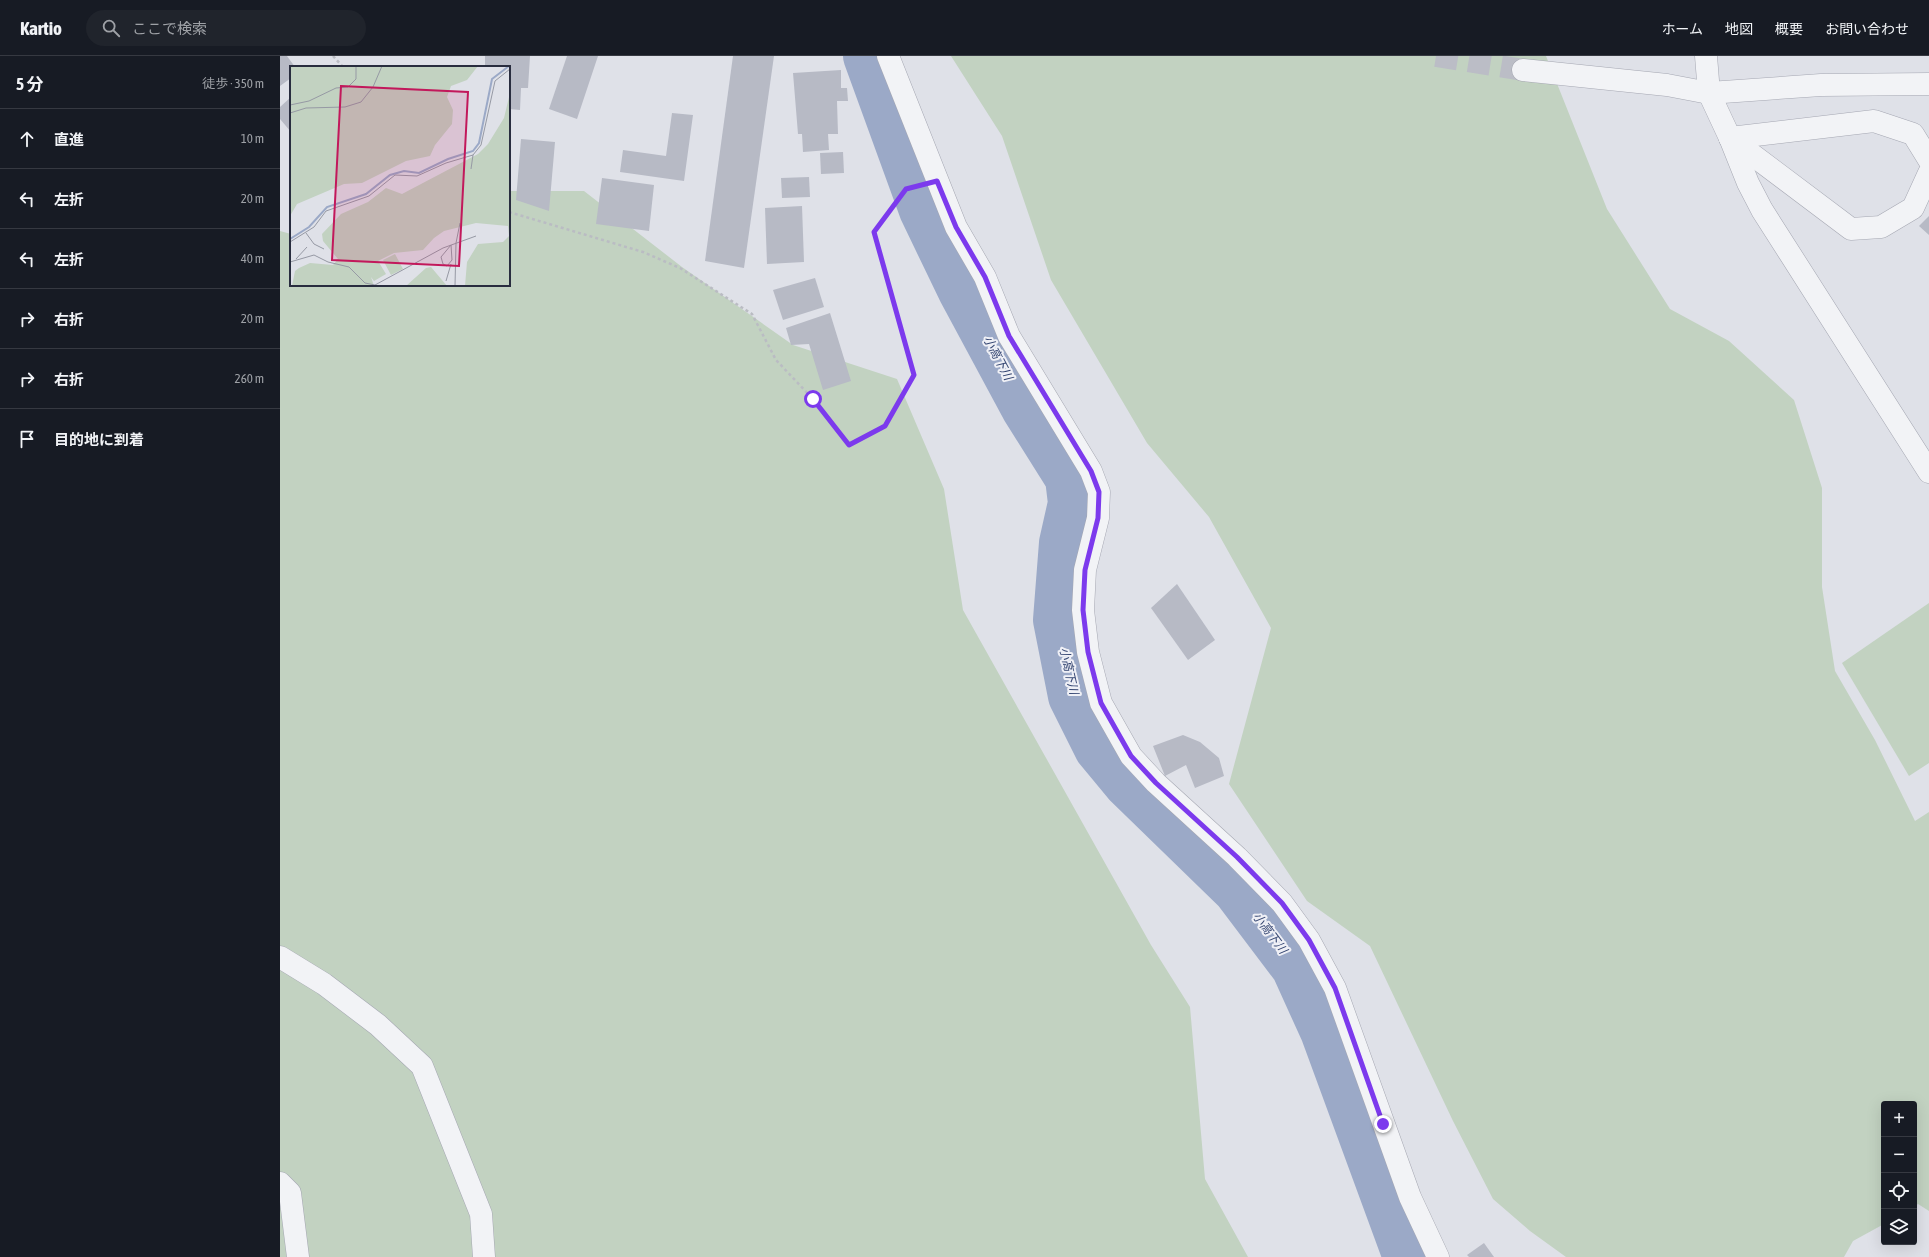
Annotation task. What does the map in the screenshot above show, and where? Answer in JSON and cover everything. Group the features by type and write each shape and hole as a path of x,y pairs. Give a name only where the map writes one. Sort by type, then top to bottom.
{"street":[{"path":"888,56 956,227 985,277 1009,336 1091,471 1099,492 1098,518 1085,570 1083,610 1088,652 1101,703 1131,756 1156,783 1237,857 1277,898 1309,940 1335,988 1410,1197 1438,1257"},
{"path":"1706,56 1709,93 1730,138 1748,183 1762,210 1929,472"},
{"path":"1523,70 1659,84 1709,93 1821,85 1929,84"},
{"path":"1730,138 1874,120 1921,135 1929,160"},
{"path":"1730,138 1851,229 1882,227 1913,208 1929,173"},
{"path":"280,957 324,984 378,1025 422,1066 481,1214 484,1257"},
{"path":"280,1183 290,1193 298,1257"}],"path":[{"path":"333,56 342,66"},
{"path":"510,212 643,252 680,268 752,314 776,360 813,399 849,445 885,426 914,375 874,232 906,189 937,181"}],"green space":[{"path":"951,56 1546,56 1607,209 1670,309 1729,341 1794,400 1822,488 1822,587 1835,671 1875,740 1915,821 1929,812 1929,1211 1917,1205 1917,1101 1881,1101 1881,1226 1853,1241 1844,1257 1566,1257 1530,1231 1493,1199 1453,1121 1370,946 1307,901 1229,784 1271,628 1209,517 1147,443 1051,280 1002,136"},
{"path":"510,191 584,191 682,267 793,345 897,379 944,489 963,610 1151,945 1190,1007 1205,1179 1248,1257 280,1257 280,231 290,234 290,286 510,286"},
{"path":"1929,603 1929,763 1909,776 1842,663"}],"building":[{"path":"280,56 287,56 294,66 290,66 290,79 280,86"},
{"path":"485,56 530,56 528,88 521,88 520,110 510,109 510,66 485,66"},
{"path":"567,56 598,56 577,119 549,109"},
{"path":"733,56 774,56 744,268 705,261"},
{"path":"841,70 841,88 847,88 848,101 837,101 838,134 828,134 829,150 803,152 802,134 798,134 793,73"},
{"path":"290,98 290,131 280,119 280,107"},
{"path":"672,113 693,115 684,181 620,172 623,150 666,156"},
{"path":"521,139 555,142 549,211 516,200"},
{"path":"843,152 844,173 821,174 820,153"},
{"path":"809,177 810,197 782,198 781,178"},
{"path":"602,178 654,185 649,231 596,224"},
{"path":"802,206 804,262 767,264 765,208"},
{"path":"1929,216 1929,235 1919,226"},
{"path":"815,278 824,307 783,320 773,290"},
{"path":"830,313 851,381 823,390 809,344 791,345 786,328"},
{"path":"1177,584 1215,640 1188,660 1151,608"},
{"path":"1183,735 1200,742 1219,758 1224,776 1195,788 1186,765 1165,776 1153,746"},
{"path":"1484,1243 1494,1257 1469,1257 1467,1255"}],"waterway":[{"name":"小高下川","path":"868,56 924,210 963,291 1026,408 1070,478 1073,503 1064,543 1058,620 1073,696 1099,748 1128,783 1237,889 1296,967 1325,1031 1408,1257"}],"tunnel":[{"path":"1436,56 1523,70"}],"route":[{"path":"813,399 849,445 885,426 914,375 874,232 906,189 937,181 956,227 985,277 1009,336 1091,471 1099,492 1098,518 1085,570 1083,610 1088,652 1101,703 1131,756 1156,783 1237,857 1282,903 1309,940 1335,988 1383,1124"}]}
